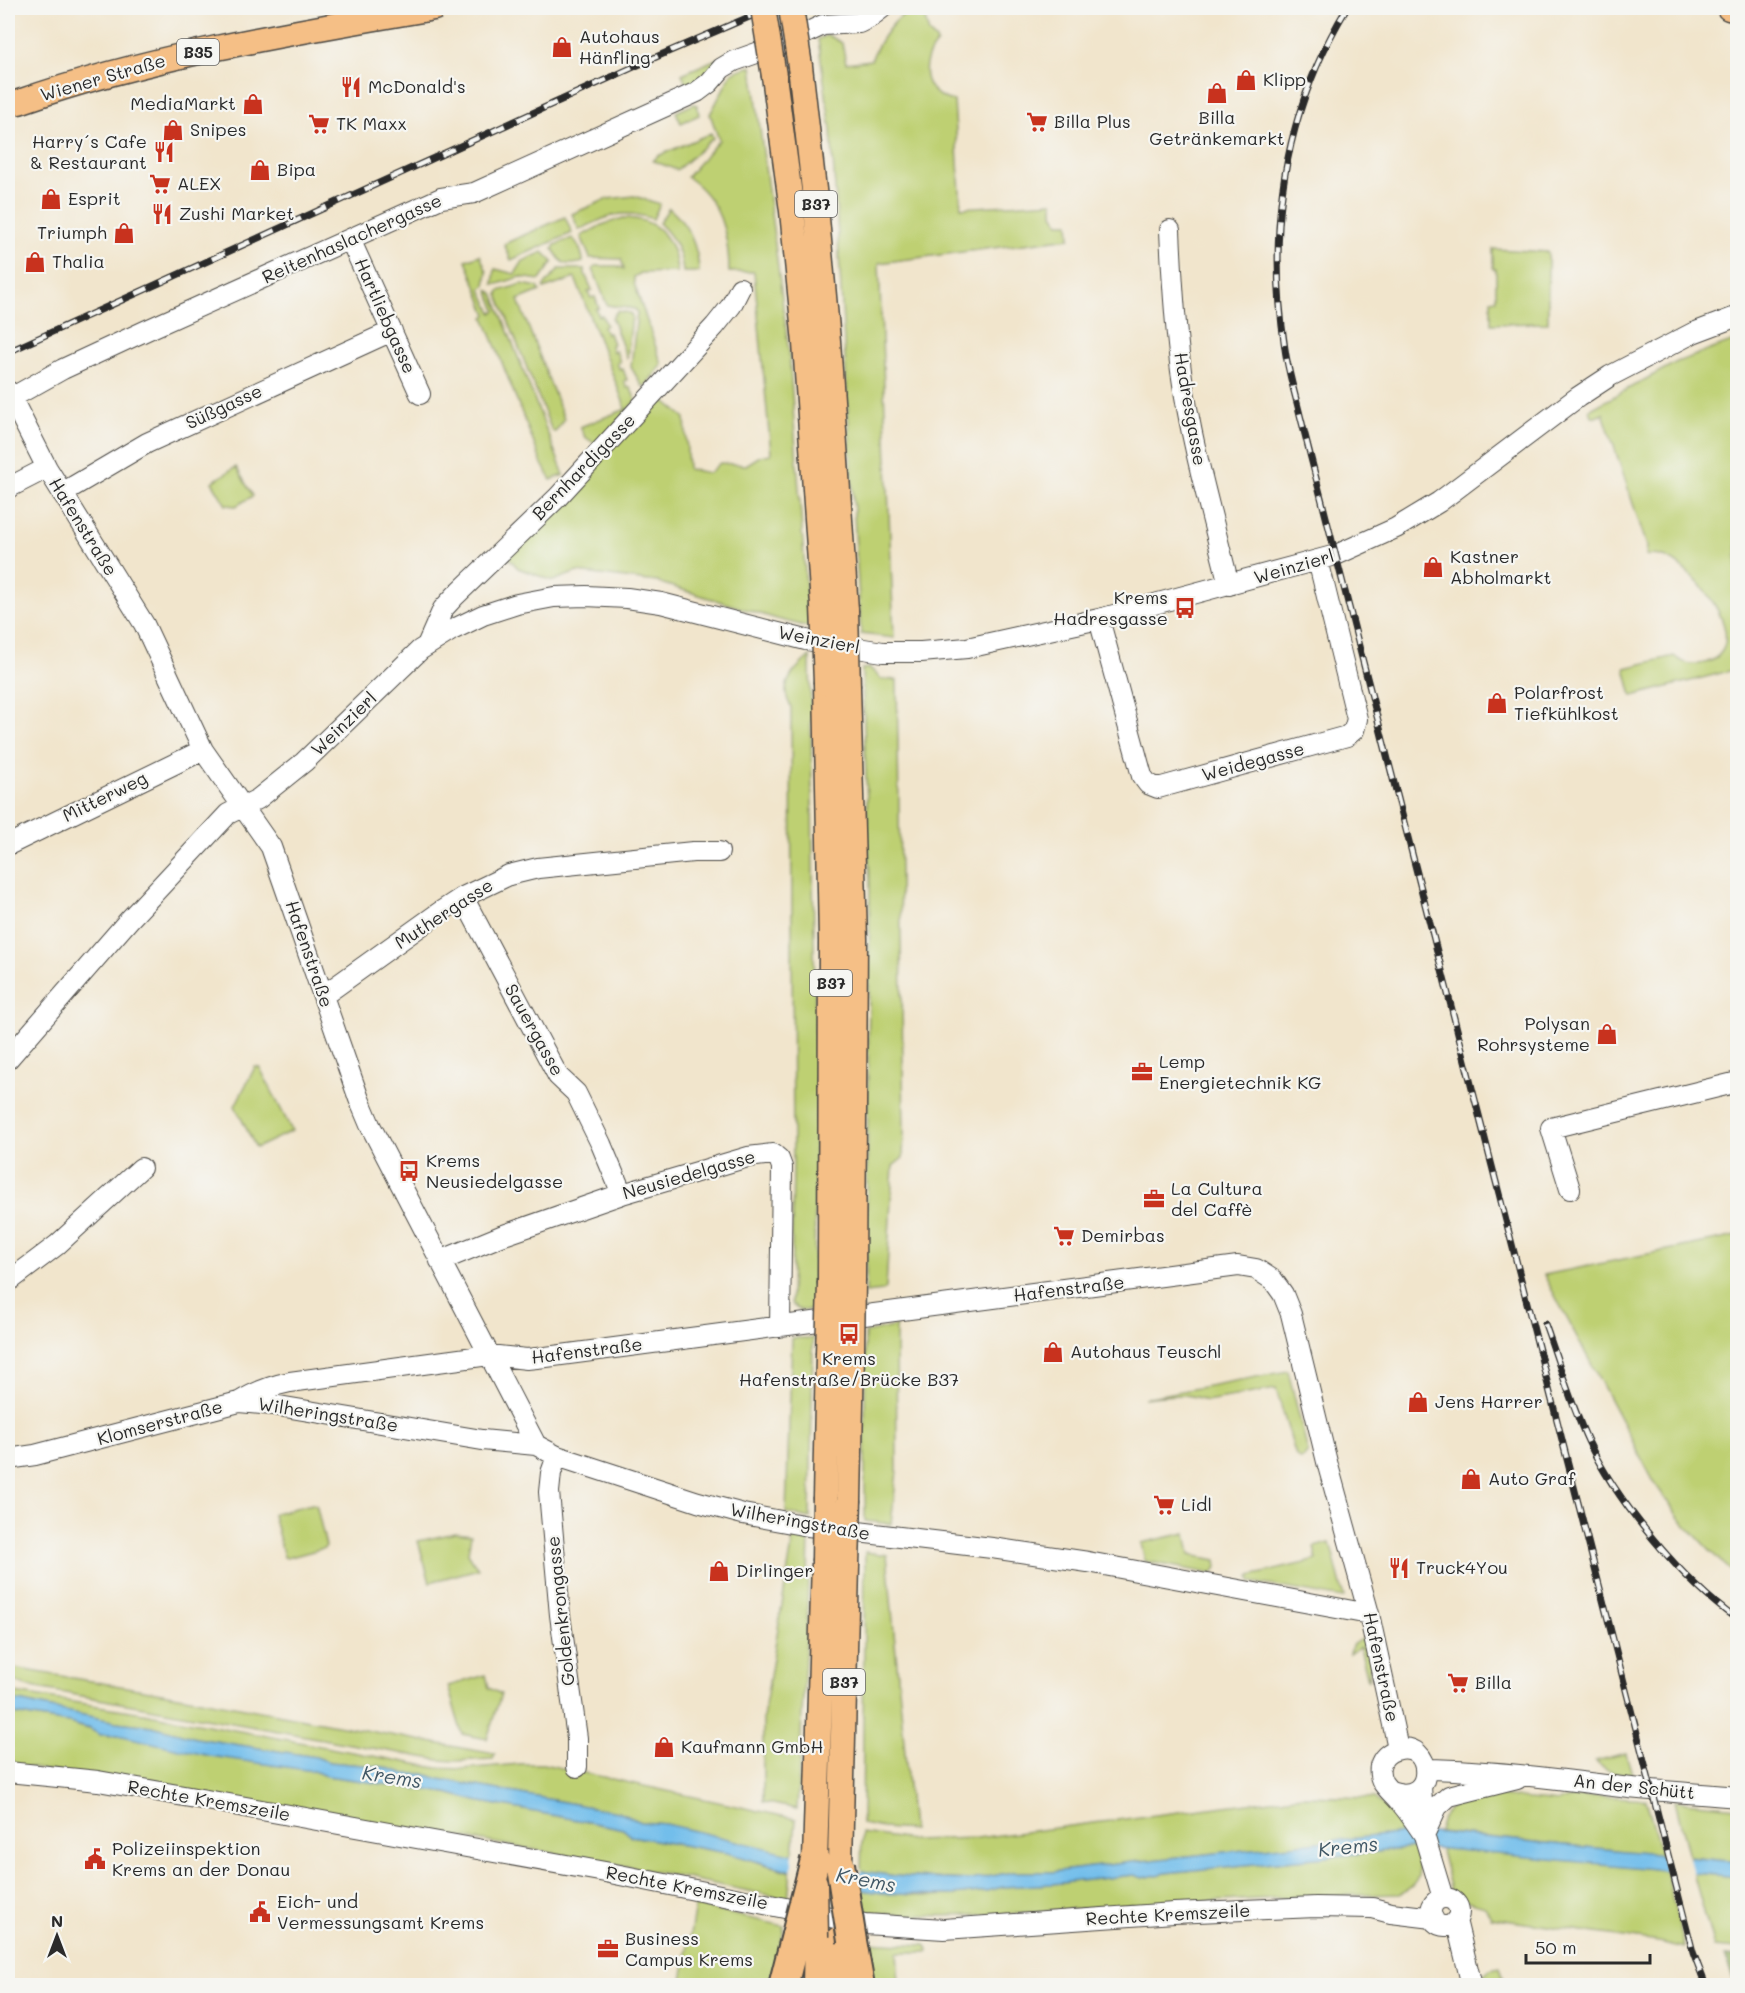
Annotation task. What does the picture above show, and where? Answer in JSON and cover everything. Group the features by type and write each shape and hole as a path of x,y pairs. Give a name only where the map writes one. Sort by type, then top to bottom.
{"highway":[{"path":"828,1862 825,1938 860,1986"},
{"path":"783,1986 825,1938 828,1862"}],"main road":[{"name":"Wiener Straße","path":"19,102 141,65 276,36 434,8"},
{"name":"B37","path":"764,8 792,211 834,608"},
{"name":"B37","path":"791,8 816,207 827,330 837,685 855,939 841,1281 836,1563 842,1800 828,1862"},
{"path":"1729,8 1737,10"},
{"name":"B37","path":"828,1862 818,1795 836,1563"},
{"path":"815,1986 825,1938"},
{"path":"825,1938 837,1986"}],"street":[{"name":"Reitenhaslachergasse","path":"9,395 441,198 474,193 698,92 722,68 734,61 785,43 823,25 859,23 882,8"},
{"name":"Hadresgasse","path":"1170,230 1173,292 1182,373 1205,491 1229,585"},
{"name":"Hartliebgasse","path":"350,239 420,394"},
{"name":"Bernhardigasse","path":"428,643 449,602 558,497 600,452 715,326 731,306 740,288"},
{"name":"Weinzierl","path":"8,1059 129,920 228,814 258,799 304,762 428,643 483,615 517,604 554,597 627,598 662,603 806,640 883,651 967,648 1099,619 1229,585 1352,549 1396,528 1439,502 1610,376 1684,337 1737,316"},
{"name":"Süßgasse","path":"62,493 147,443 392,331"},
{"name":"Hafenstraße","path":"9,395 47,468 144,624 204,750 272,847 366,1116 489,1355 536,1358 1105,1285 1220,1268 1238,1266 1256,1269 1273,1280 1283,1294 1291,1314 1369,1614 1398,1749"},
{"path":"8,488 47,468"},
{"name":"Weidegasse","path":"1099,619 1142,776 1148,784 1158,788 1347,736 1354,730 1357,718 1318,560"},
{"name":"Mitterweg","path":"8,845 204,750"},
{"name":"Muthergasse","path":"324,995 463,897 509,875 538,868 693,852 719,852"},
{"name":"Sauergasse","path":"463,897 558,1076 576,1093 622,1194"},
{"path":"1570,1189 1551,1128 1737,1082"},
{"name":"Neusiedelgasse","path":"440,1261 501,1236 622,1194 748,1157 772,1154 779,1159 782,1167 780,1327"},
{"path":"8,1282 57,1245 141,1168"},
{"path":"489,1355 501,1374 536,1445"},
{"name":"Klomserstraße","path":"8,1459 35,1455 238,1402 262,1389 290,1382 489,1355"},
{"name":"Wilheringstraße","path":"238,1402 273,1405 482,1440 536,1445 557,1456 698,1502 743,1514 808,1526 1088,1562 1369,1614"},
{"name":"Goldenkrongasse","path":"557,1456 551,1473 549,1492 560,1615 577,1738 577,1767"},
{"path":"1424,1834 1382,1782 1380,1767 1389,1752 1408,1749 1417,1753 1423,1760 1424,1834 1460,1986"},
{"name":"An der Schütt","path":"1423,1785 1457,1770 1737,1797"},
{"name":"Rechte Kremszeile","path":"8,1772 98,1781 180,1795 615,1874 865,1924 944,1929 1174,1913 1316,1907 1372,1908 1390,1900 1442,1909"},
{"name":"An der Schütt","path":"1424,1834 1437,1807 1443,1800 1456,1793 1531,1776"},
{"path":"1394,1795 1412,1793 1423,1785"},
{"path":"1442,1909 1472,1986"}],"green space":[{"path":"913,8 922,8 929,33 937,43 927,61 926,78 935,93 954,101 961,208 1053,202 1053,214 1059,223 1069,223 1070,238 879,263 894,638 861,634 831,130 818,39 828,35 842,43 846,63 871,60 888,31 899,18"},
{"path":"719,58 703,77 688,87 682,74"},
{"path":"752,66 789,353 809,627 657,582 577,572 553,581 518,568 506,555 660,397 685,418 688,469 709,473 720,463 746,465 760,456 771,454 754,272 729,272 727,244 715,207 698,186 687,177 719,140 710,114 732,73"},
{"path":"694,104 697,105 699,115 681,123 676,112"},
{"path":"711,133 713,138 677,170 653,161 658,156"},
{"path":"634,196 660,204 653,219 632,214 615,215 579,230 572,214 607,199"},
{"path":"669,208 682,222 691,237 697,253 699,272 683,272 681,257 676,245 659,223"},
{"path":"565,217 572,233 511,260 504,244"},
{"path":"623,218 635,219 655,226 668,240 676,260 677,272 641,273 634,277 634,283 662,365 645,386 642,386 631,367 637,313 635,309 607,305 593,269 596,266 617,266 624,269 621,259 590,258 581,236 602,225"},
{"path":"572,238 580,249 583,262 564,263 553,249 555,245"},
{"path":"1493,249 1548,252 1548,323 1491,324 1491,300 1496,299"},
{"path":"543,252 553,262 540,280 520,277 493,284 495,269 515,274 523,261"},
{"path":"480,255 487,272 485,286 481,289 492,313 496,311 488,290 493,293 564,475 551,480 542,464 484,317 487,315 466,260"},
{"path":"559,269 585,269 592,290 588,292 591,298 595,297 599,308 596,309 599,316 602,315 606,325 603,327 606,334 609,333 613,352 616,351 620,362 617,363 620,370 623,369 627,380 624,381 627,388 630,387 636,400 597,445 585,437 580,427 626,409 575,278 544,289"},
{"path":"522,284 538,287 540,291 518,300 564,419 555,432 552,431 498,295 499,291"},
{"path":"617,311 630,313 632,316 627,359 612,318"},
{"path":"1737,340 1737,669 1632,696 1625,668 1674,656 1689,664 1709,662 1722,651 1725,639 1724,625 1709,596 1686,571 1664,557 1646,556 1647,546 1603,413 1593,417 1589,410 1677,362"},
{"path":"236,467 253,496 236,506 226,505 212,482"},
{"path":"810,656 816,1085 814,1306 799,1310 791,1304 793,1164 791,707 786,687 798,667"},
{"path":"870,668 881,679 897,680 904,1131 903,1158 893,1166 886,1288 883,1291 866,1293 870,884 862,669"},
{"path":"255,1067 260,1068 292,1131 256,1148 235,1106"},
{"path":"1738,1236 1737,1576 1679,1518 1654,1482 1544,1275"},
{"path":"896,1326 897,1471 891,1524 865,1521 865,1333"},
{"path":"792,1338 813,1338 810,1518 786,1513"},
{"path":"1288,1371 1308,1452 1299,1459 1296,1456 1276,1389 1206,1401 1184,1395 1144,1398"},
{"path":"312,1504 317,1508 326,1546 284,1557 273,1515"},
{"path":"455,1533 471,1535 468,1553 478,1569 430,1582 418,1541"},
{"path":"794,1533 809,1536 797,1809 763,1802 763,1718"},
{"path":"1186,1533 1190,1555 1216,1560 1217,1567 1213,1574 1145,1561 1141,1543"},
{"path":"1330,1543 1343,1598 1251,1582 1250,1576 1317,1560 1314,1547"},
{"path":"865,1552 887,1555 912,1830 862,1824"},
{"path":"1361,1639 1365,1641 1370,1655 1368,1680 1360,1647 1350,1654 1352,1645"},
{"path":"8,1667 495,1754 493,1759 439,1760 26,1686 8,1679"},
{"path":"486,1675 489,1688 501,1694 487,1739 462,1734 448,1686"},
{"path":"8,1692 143,1713 437,1768 463,1769 543,1764 796,1819 793,1855 666,1824 641,1822 618,1812 439,1779 425,1774 406,1774 384,1767 329,1762 316,1757 196,1738 152,1726 116,1722 8,1700"},
{"path":"8,1713 69,1723 110,1736 118,1735 313,1771 327,1776 447,1793 476,1801 615,1827 623,1829 631,1836 727,1853 791,1872 788,1899 606,1862 8,1764"},
{"path":"1626,1753 1632,1774 1612,1771 1595,1761"},
{"path":"1303,1796 1374,1798 1400,1819 1408,1833 1052,1872 1013,1872 971,1880 895,1876 861,1871 862,1833 912,1840 977,1838"},
{"path":"1499,1796 1559,1802 1587,1796 1646,1799 1661,1855 1439,1832 1445,1813 1459,1802"},
{"path":"1675,1801 1737,1807 1737,1862 1689,1857"},
{"path":"1440,1847 1665,1870 1685,1948 1659,1942 1491,1918 1485,1906 1452,1894"},
{"path":"1414,1848 1419,1869 1417,1880 1408,1890 1400,1894 1132,1906 1132,1904 963,1915 930,1916 862,1911 861,1890 920,1896 954,1895 1003,1887 1134,1875 1143,1878 1165,1873"},
{"path":"1693,1873 1737,1877 1737,1949 1714,1947"},
{"path":"695,1906 784,1926 774,1985 681,1986"},
{"path":"864,1942 925,1945 928,1952 897,1952 899,1985 868,1985"},
{"path":"1724,1956 1737,1957 1737,1985 1736,1985"},
{"path":"1500,1967 1505,1985 1486,1985 1483,1975 1490,1969"}],"water":[{"name":"Krems","path":"8,1700 116,1722 152,1726 196,1738 316,1757 329,1762 384,1767 406,1774 425,1774 439,1779 618,1812 641,1822 666,1824 861,1871 895,1876 971,1880 1013,1872 1052,1872 1423,1831 1737,1862 1737,1877 1424,1847 1165,1873 1143,1878 1134,1875 1003,1887 954,1895 889,1894 861,1890 727,1853 631,1836 623,1829 615,1827 476,1801 447,1793 327,1776 313,1771 210,1756 118,1735 100,1735 90,1729 69,1723 8,1713"}],"pier":[{"path":"793,1852 861,1868 861,1893 791,1875"},
{"path":"1661,1852 1688,1854 1694,1876 1666,1873"}],"railway":[{"path":"8,352 649,60 770,8"},
{"path":"1347,8 1325,48 1308,89 1285,173 1278,260 1286,357 1693,1952 1706,1986"},
{"path":"1545,1324 1582,1427 1600,1465 1653,1539 1695,1584 1738,1620"}],"place":[{"name":"Autohaus Hänfling","path":"562,47"},
{"name":"Klipp","path":"1246,80"},
{"name":"McDonald's","path":"351,87"},
{"name":"Billa Getränkemarkt","path":"1217,93"},
{"name":"MediaMarkt","path":"253,104"},
{"name":"Billa Plus","path":"1037,122"},
{"name":"TK Maxx","path":"319,124"},
{"name":"Snipes","path":"173,130"},
{"name":"Harry´s Cafe & Restaurant","path":"164,152"},
{"name":"Bipa","path":"260,170"},
{"name":"ALEX","path":"160,184"},
{"name":"Esprit","path":"51,199"},
{"name":"Zushi Market","path":"162,214"},
{"name":"Triumph","path":"124,233"},
{"name":"Thalia","path":"35,262"},
{"name":"Kastner Abholmarkt","path":"1433,567"},
{"name":"Krems Hadresgasse","path":"1185,608"},
{"name":"Polarfrost Tiefkühlkost","path":"1497,703"},
{"name":"Polysan Rohrsysteme","path":"1607,1034"},
{"name":"Lemp Energietechnik KG","path":"1142,1072"},
{"name":"Krems Neusiedelgasse","path":"409,1171"},
{"name":"La Cultura del Caffè","path":"1154,1199"},
{"name":"Demirbas","path":"1064,1236"},
{"name":"Krems Hafenstraße/Brücke B37","path":"849,1334"},
{"name":"Autohaus Teuschl","path":"1053,1352"},
{"name":"Jens Harrer","path":"1418,1402"},
{"name":"Auto Graf","path":"1471,1479"},
{"name":"Lidl","path":"1164,1505"},
{"name":"Truck4You","path":"1399,1568"},
{"name":"Dirlinger","path":"719,1571"},
{"name":"Billa","path":"1458,1683"},
{"name":"Kaufmann GmbH","path":"664,1747"},
{"name":"Polizeiinspektion Krems an der Donau","path":"95,1859"},
{"name":"Eich- und Vermessungsamt Krems","path":"260,1912"},
{"name":"Business Campus Krems","path":"608,1949"}]}
